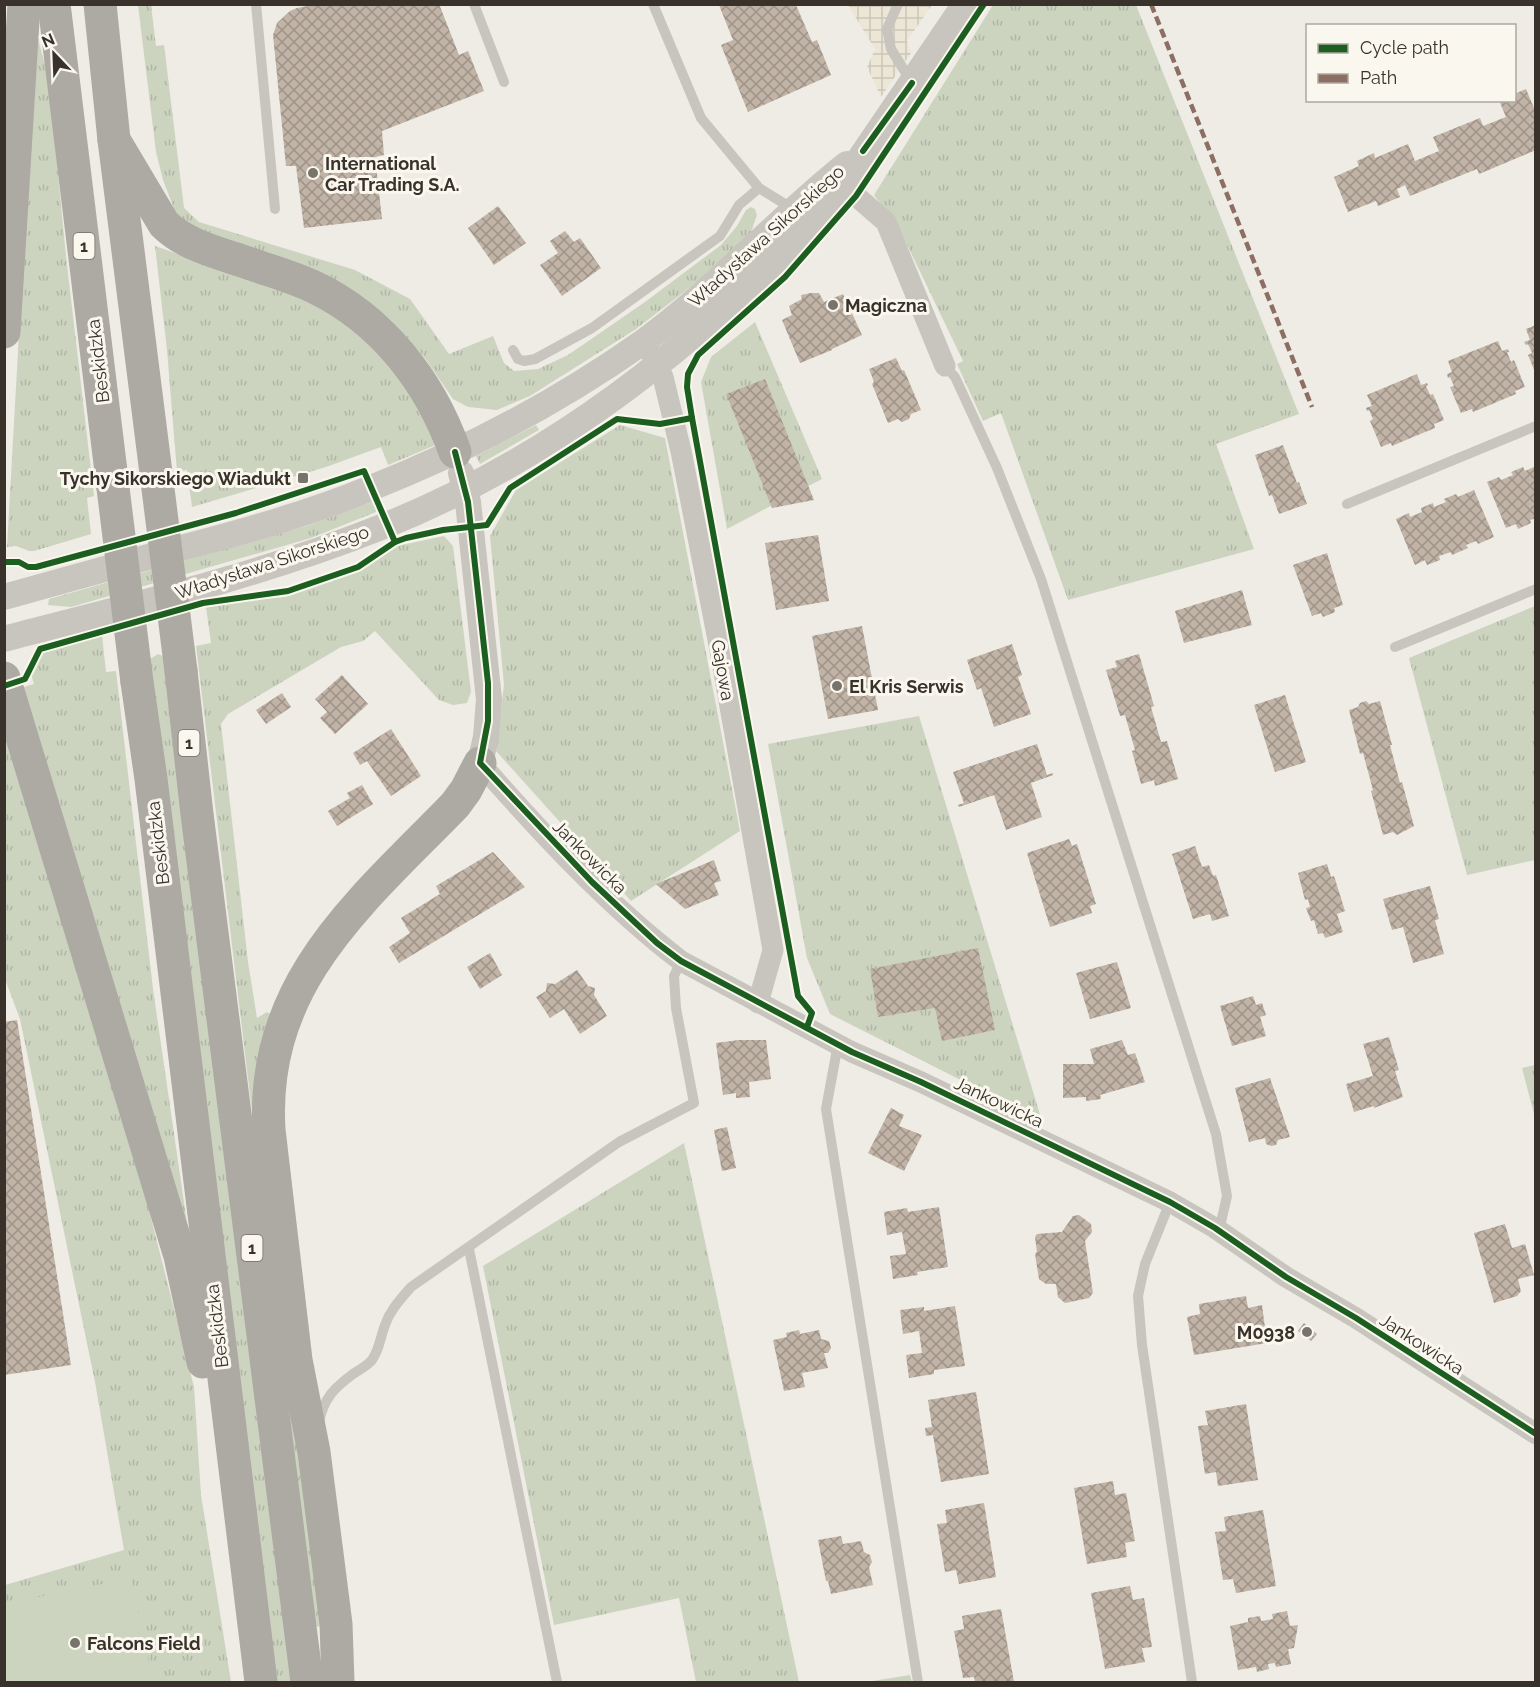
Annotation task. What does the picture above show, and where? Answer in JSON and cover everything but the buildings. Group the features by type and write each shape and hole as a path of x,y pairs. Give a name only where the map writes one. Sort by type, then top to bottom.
{"main road":[{"path":"4,332 24,4"},
{"name":"Beskidzka","path":"54,4 261,1683"},
{"name":"1","path":"100,4 114,140 181,671 196,814 306,1683"},
{"path":"114,140 164,224 173,233 202,247 316,288 376,329 409,364 423,384 440,415 455,452"},
{"path":"4,678 180,1256 210,1393 237,1491"},
{"path":"338,1683 336,1624 314,1452 296,1359 269,1130 267,1093 273,1056 296,993 320,951 344,920 455,805 480,763"}],"street":[{"path":"863,151 965,4"},
{"name":"Władysława Sikorskiego","path":"4,597 245,531 372,488 455,452 552,400 642,342 804,215 844,180 863,151"},
{"name":"Władysława Sikorskiego","path":"4,639 244,574 322,549 387,524 466,488 509,465 574,425 681,346 767,270 804,215 815,189 863,151"},
{"path":"844,180 856,196 886,222 945,366"},
{"name":"Gajowa","path":"642,342 663,377 674,421 718,638 773,950 758,1003"},
{"path":"455,452 466,488 489,691 488,721 480,763"},
{"name":"Jankowicka","path":"480,763 592,882 657,943 681,962 838,1044 1170,1202 1536,1434"}],"lane":[{"path":"256,4 274,209"},
{"path":"474,4 504,82"},
{"path":"653,4 701,118 759,188 804,215"},
{"path":"898,4 887,29 891,49 912,83"},
{"path":"513,350 518,359 524,361 535,359 592,328 720,236 739,205 759,188"},
{"path":"945,366 955,377 992,458 1041,579 1216,1134 1227,1196 1219,1231"},
{"path":"1347,504 1536,426"},
{"path":"1395,647 1536,589"},
{"path":"314,1452 323,1405 337,1388 369,1363 380,1349 385,1324 394,1308 411,1287 469,1249 619,1142 694,1103 675,997 674,976 681,962"},
{"path":"838,1044 825,1109 918,1683"},
{"path":"1170,1202 1145,1264 1138,1296 1142,1345 1192,1683"},
{"path":"469,1249 557,1683"}],"green space":[{"path":"138,5 151,5 156,46 164,45 184,208 199,222 355,270 410,299 449,354 493,336 504,363 514,371 538,369 568,355 645,302 721,245 737,226 746,210 751,207 755,209 757,215 748,241 636,329 530,396 497,410 468,407 453,399 424,357 392,321 355,293 195,229 176,214 163,180 156,152"},
{"path":"993,5 1136,5 1299,414 1216,444 1254,549 1068,600 1001,413 983,421 957,364 963,361 900,230 874,195"},
{"path":"36,31 49,80 66,256 94,496 87,498 91,534 29,551 16,546 7,547"},
{"path":"155,246 316,301 389,359 438,444 388,465 381,447 326,467 192,507 187,470 177,472 167,350"},
{"path":"755,322 822,479 727,529 701,382 711,357"},
{"path":"536,425 539,430 480,464 476,456"},
{"path":"620,425 665,438 740,831 631,901 496,751 504,685 490,536 516,490"},
{"path":"377,500 381,510 311,538 71,607 48,605 49,599 306,526"},
{"path":"444,536 453,546 471,692 467,703 453,705 439,700 375,631 363,641 341,647 228,714 221,724 248,962 257,1018 267,1012 272,1015 322,1626 314,1627 196,646 211,643 206,607 230,601 286,597 361,570 397,546"},
{"path":"1535,606 1535,860 1467,875 1409,658"},
{"path":"102,635 106,672 116,671 153,989 187,1223 21,688 34,684 31,674 42,652"},
{"path":"158,654 165,657 292,1682 275,1682 150,659"},
{"path":"919,716 1042,1121 830,1014 807,958 768,744"},
{"path":"4,728 139,1171 194,1387 201,1495 231,1682 5,1682 5,1585 124,1550 95,1382 20,1019 5,979"},
{"path":"1536,1066 1535,1118 1522,1068"},
{"path":"684,1143 799,1682 696,1682 679,1598 554,1625 483,1266"},
{"name":"Falcons Field","path":"131,1578 153,1682 5,1682 5,1604"},
{"path":"910,1675 912,1682 866,1682"}],"shaded area":[{"path":"848,5 932,5 907,41 911,53 881,97 867,67 875,49"}],"marked path":[{"path":"1151,4 1312,407"}],"cycle path":[{"path":"807,1027 812,1013 798,996 692,418 687,387 688,374 698,355 785,277 856,196 984,4"},
{"path":"863,151 912,83"},
{"path":"4,686 25,679 40,649 203,603 288,591 358,567 395,542 406,538 443,530 487,525 510,488 617,419 660,424 692,418"},
{"path":"455,452 468,502 488,683 488,721 480,763 592,882 657,943 681,961 852,1052 921,1082 1170,1202 1215,1228 1286,1277 1356,1318 1536,1434"},
{"path":"4,562 19,562 28,567 36,567 236,513 364,471 395,542"}],"place":[{"name":"International Car Trading S.A.","path":"313,173"},
{"name":"Magiczna","path":"833,305"},
{"name":"Tychy Sikorskiego Wiadukt","path":"303,478"},
{"name":"El Kris Serwis","path":"837,686"},
{"name":"M0938","path":"1307,1332"},
{"name":"Falcons Field","path":"75,1643"}]}
